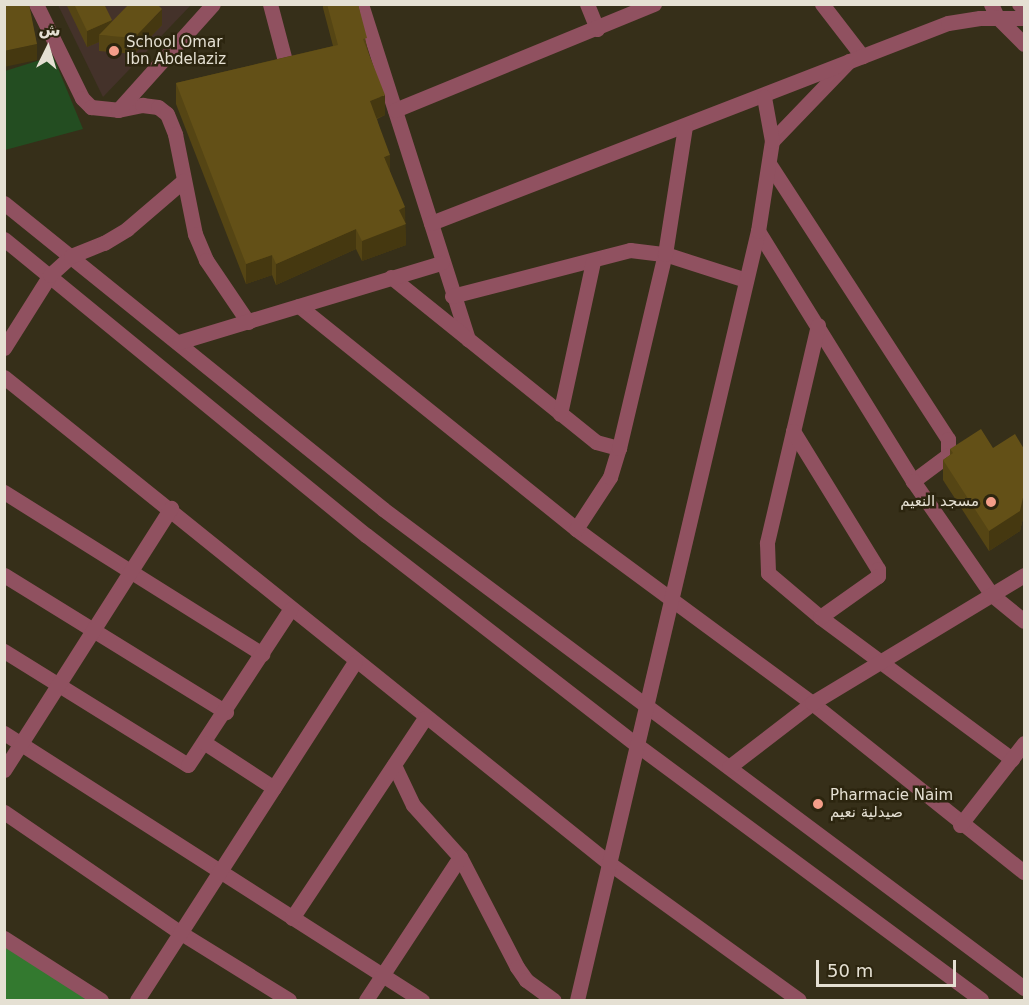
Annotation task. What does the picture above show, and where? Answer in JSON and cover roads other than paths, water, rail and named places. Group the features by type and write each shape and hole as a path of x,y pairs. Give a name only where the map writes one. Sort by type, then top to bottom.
{"street":[{"path":"36,4 82,98 91,106 118,110 142,105 158,107 167,114 175,134 183,181 206,260 248,322"},
{"path":"118,110 213,4"},
{"path":"270,4 284,57"},
{"path":"361,4 431,223 441,263 468,339"},
{"path":"587,4 597,29"},
{"path":"395,110 654,4"},
{"path":"822,4 856,58"},
{"path":"1019,4 1024,8"},
{"path":"431,223 764,97 805,76 948,23 994,11 1024,18"},
{"path":"994,11 1024,44"},
{"path":"772,141 856,58"},
{"path":"578,1000 758,231 772,141 764,97"},
{"path":"576,529 610,477 619,448 665,254 685,126"},
{"path":"770,165 948,440 948,455 913,481"},
{"path":"4,348 50,275 71,256 104,243 127,229 183,181"},
{"path":"4,202 382,509 645,708 729,767 1024,988"},
{"path":"758,231 819,325 913,481 992,595 1024,621"},
{"path":"4,239 366,535 637,745 981,1000"},
{"path":"452,296 630,250 665,254 746,280"},
{"path":"560,414 592,261"},
{"path":"179,342 441,263"},
{"path":"392,277 596,442 619,448"},
{"path":"299,306 576,529 812,703 960,825 1024,872"},
{"path":"819,325 793,431 765,564 776,581 820,617 1012,759"},
{"path":"4,377 171,508 355,662 609,863 799,1000"},
{"path":"793,431 878,569 878,576 820,617"},
{"path":"4,492 262,654"},
{"path":"4,770 171,508"},
{"path":"4,575 226,712"},
{"path":"729,767 812,703 1024,575"},
{"path":"4,651 182,764 190,764 226,712 290,609"},
{"path":"137,1000 355,662"},
{"path":"292,918 425,718"},
{"path":"4,733 422,1000"},
{"path":"205,743 274,788"},
{"path":"960,825 1024,743"},
{"path":"394,765 413,805 460,857 517,967 526,980 554,1000"},
{"path":"4,812 181,933 289,1000"},
{"path":"366,1000 460,857"},
{"path":"4,938 101,1000"}],"place":[{"name":"School Omar Ibn Abdelaziz","path":"114,51"},
{"name":"مسجد النعيم","path":"991,502"},
{"name":"Pharmacie Naim صيدلية نعيم","path":"818,804"}]}
